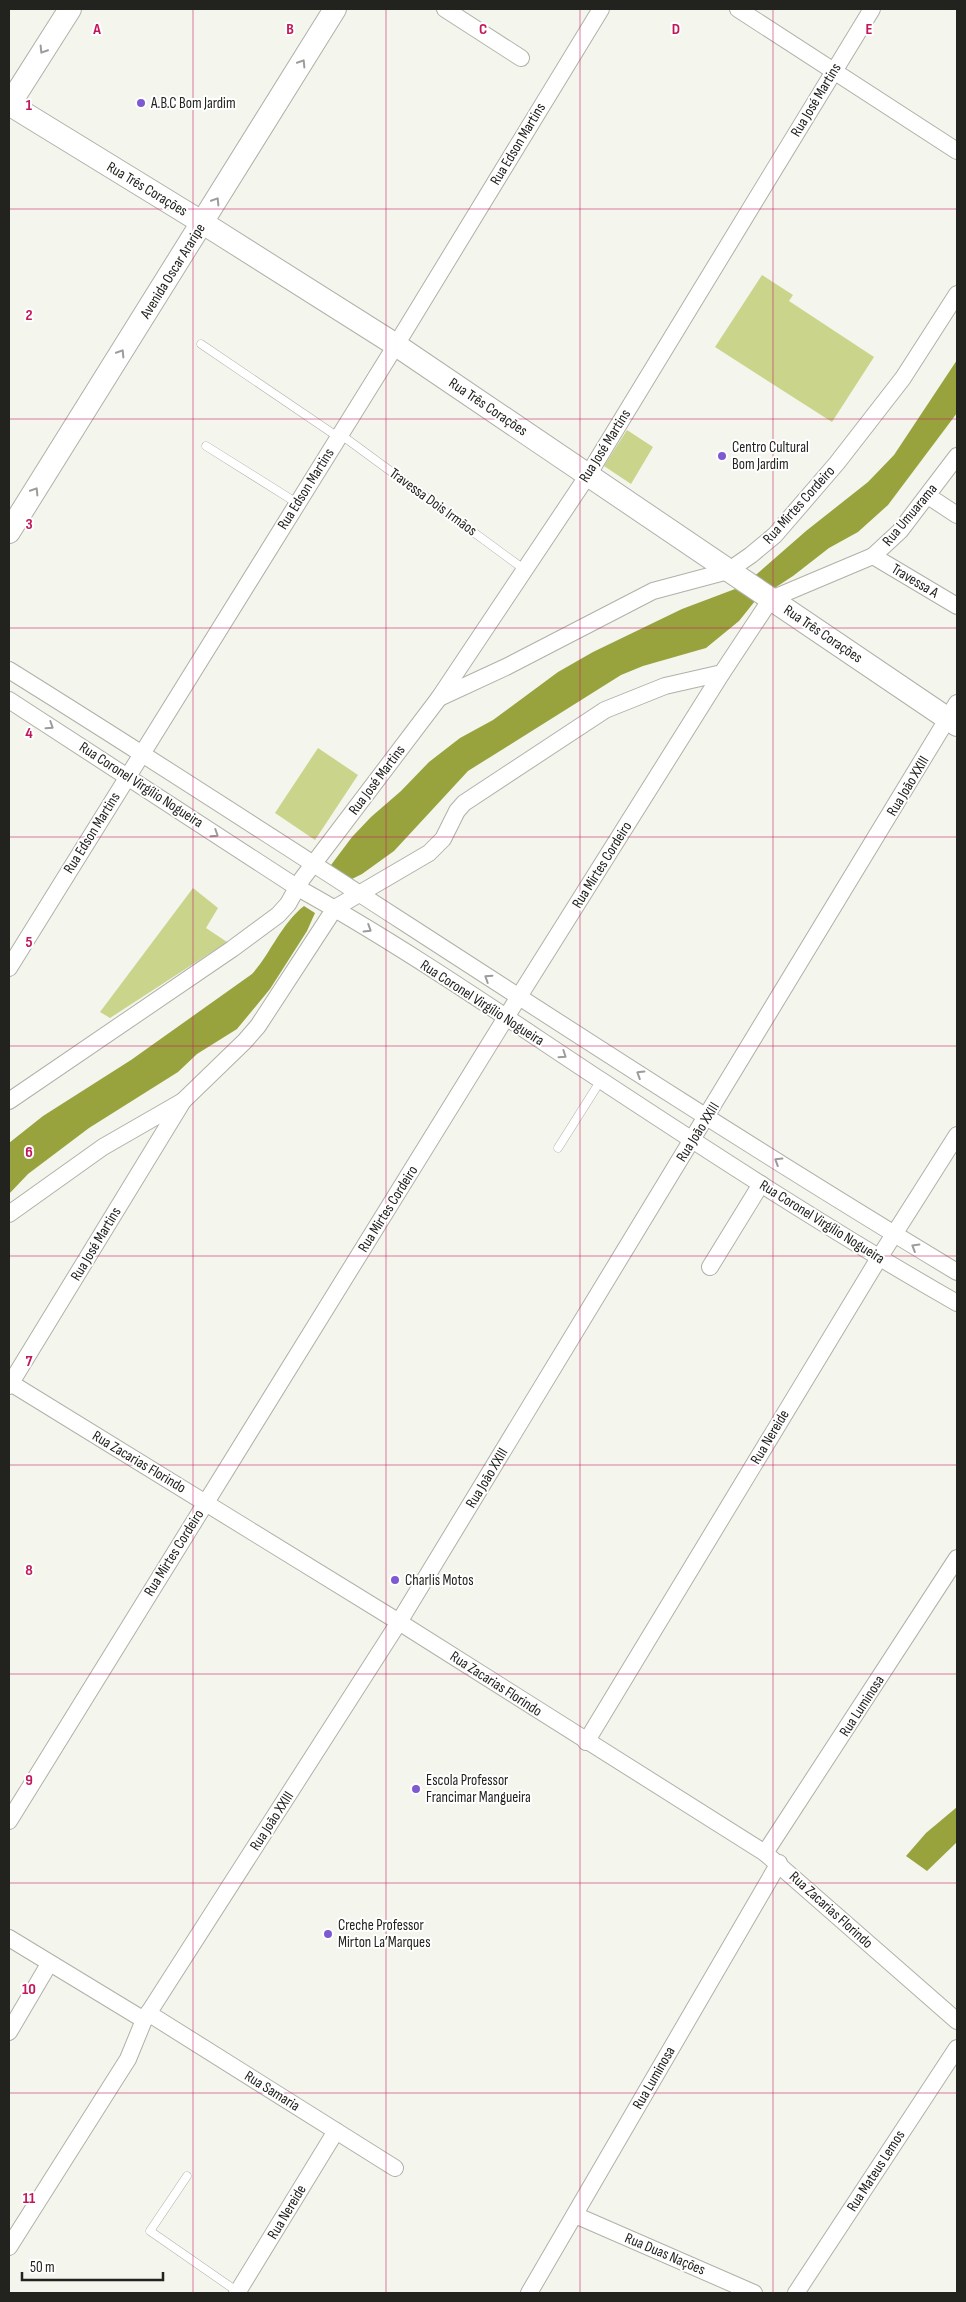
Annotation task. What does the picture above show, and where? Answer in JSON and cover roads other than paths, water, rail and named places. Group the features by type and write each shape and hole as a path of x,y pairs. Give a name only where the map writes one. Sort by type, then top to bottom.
{"street":[{"path":"9,104 70,9"},
{"name":"Avenida Oscar Araripe","path":"9,532 335,9"},
{"path":"445,9 521,58"},
{"name":"Rua Edson Martins","path":"9,968 141,752 396,345 601,9"},
{"path":"738,9 957,151"},
{"name":"Rua José Martins","path":"9,1101 232,949 278,915 288,904 313,866 439,698 588,474 872,9"},
{"name":"Rua Três Corações","path":"9,104 203,223 396,345 771,599 954,716"},
{"name":"Rua Mirtes Cordeiro","path":"439,698 508,666 653,591 728,570 751,556 775,535 837,463 903,378 957,294"},
{"name":"Rua Umuarama","path":"771,599 874,556 900,530 957,456"},
{"path":"928,496 957,515"},
{"name":"Travessa A","path":"874,556 957,606"},
{"name":"Rua Mirtes Cordeiro","path":"9,1821 518,998 771,599"},
{"name":"Rua Coronel Virgílio Nogueira","path":"9,670 141,752 518,998 957,1272"},
{"path":"335,908 360,896 435,848 464,803 605,710 665,686 722,674"},
{"name":"Rua Coronel Virgílio Nogueira","path":"9,700 298,888 335,908 507,1018 692,1140 879,1258 957,1303"},
{"name":"Rua João XXIII","path":"9,2246 128,2059 146,2017 399,1622 692,1140 954,716"},
{"name":"Rua José Martins","path":"9,1384 183,1101 258,1026 335,908"},
{"name":"Rua José Martins","path":"9,1214 103,1147 150,1118 183,1101"},
{"name":"Rua Nereide","path":"586,1742 879,1258 957,1135"},
{"path":"710,1267 762,1184"},
{"name":"Rua Zacarias Florindo","path":"9,1384 399,1622 586,1742 766,1853 957,2021"},
{"name":"Rua Luminosa","path":"766,1853 957,1558"},
{"name":"Rua Luminosa","path":"528,2293 779,1863"},
{"name":"Rua Samaria","path":"9,1938 50,1964 146,2017 395,2168"},
{"path":"9,2032 50,1964"},
{"name":"Rua Mateus Lemos","path":"796,2293 957,2048"},
{"name":"Rua Nereide","path":"238,2292 336,2131"},
{"name":"Rua Duas Nações","path":"575,2215 754,2293"}],"lane":[{"name":"Travessa Dois Irmãos","path":"201,344 339,436 525,570"},
{"path":"206,446 297,502"},
{"path":"558,1148 601,1080"},
{"path":"187,2176 150,2231 238,2292"}],"place":[{"name":"A.B.C Bom Jardim","path":"141,103"},
{"name":"Centro Cultural Bom Jardim","path":"722,456"},
{"name":"Charlis Motos","path":"395,1580"},
{"name":"Escola Professor Francimar Mangueira","path":"416,1789"},
{"name":"Creche Professor Mirton La’Marques","path":"328,1934"}]}
